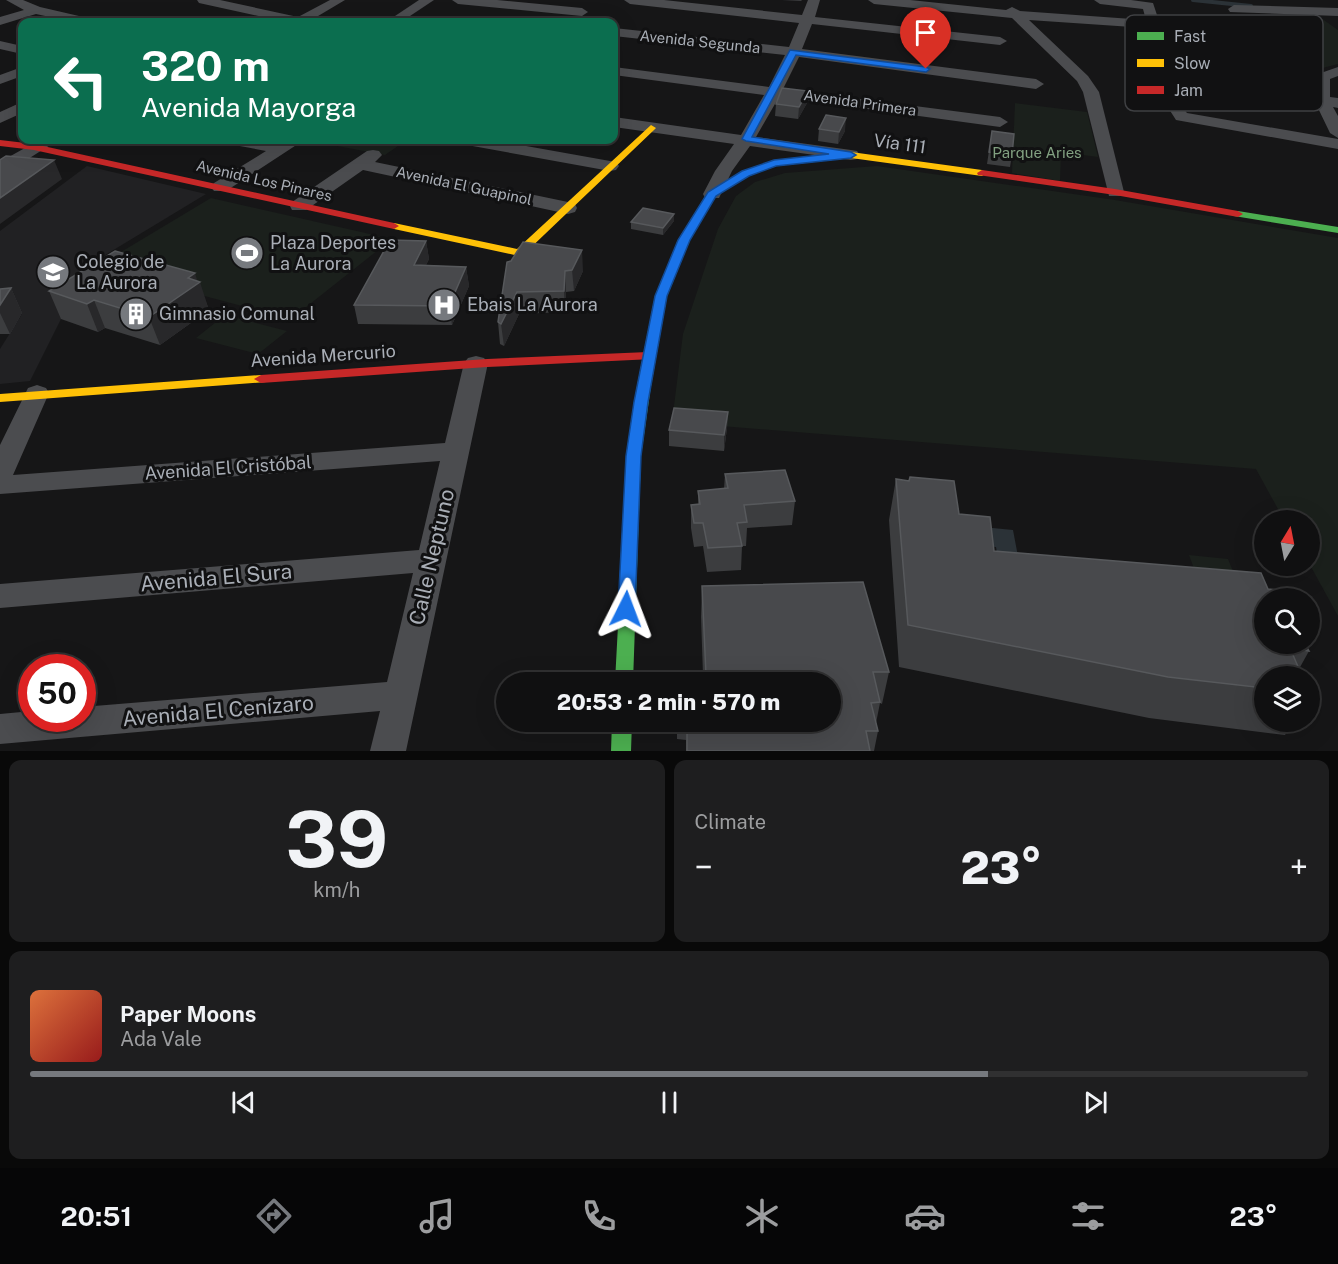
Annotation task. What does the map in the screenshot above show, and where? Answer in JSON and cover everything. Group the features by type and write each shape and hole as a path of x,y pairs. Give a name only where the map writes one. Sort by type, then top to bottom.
{"street":[{"path":"12,0 36,10 70,18"},
{"path":"203,0 282,18"},
{"path":"307,18 339,0"},
{"path":"403,18 428,0"},
{"path":"458,0 582,12"},
{"path":"630,0 999,41"},
{"path":"712,194 721,171 746,139 774,91 814,0"},
{"path":"874,0 1079,24 1125,24"},
{"path":"1000,0 1083,79 1091,92 1115,192"},
{"path":"1100,0 1140,3 1149,6 1152,15"},
{"path":"1234,9 1338,12"},
{"path":"0,21 36,10"},
{"name":"Avenida Segunda","path":"618,32 793,52 1036,84"},
{"path":"2,46 18,49"},
{"path":"1338,71 1323,77 1338,133"},
{"name":"Avenida Primera","path":"618,72 1000,122"},
{"path":"0,80 18,73"},
{"path":"0,118 18,109"},
{"path":"1176,111 1182,117 1338,144"},
{"path":"618,123 851,155"},
{"path":"568,208 651,128"},
{"name":"Avenida Los Pinares","path":"0,143 18,143"},
{"path":"0,170 40,144"},
{"name":"Avenida Los Pinares","path":"46,144 299,206 519,253 568,208"},
{"path":"489,144 610,166"},
{"path":"220,187 289,145"},
{"name":"Vía 111","path":"624,672 634,456 648,356 661,296 684,240 712,194 746,173 774,163 851,155 1115,192 1338,230"},
{"name":"Avenida El Guapinol","path":"299,206 367,159 568,208"},
{"name":"Avenida Mercurio","path":"0,398 37,393 476,363 648,356"},
{"name":"Calle Neptuno","path":"388,751 476,363"},
{"path":"0,474 37,393"},
{"name":"Avenida El Cristóbal","path":"0,485 456,451"},
{"name":"Avenida El Sura","path":"0,596 431,560"},
{"name":"Avenida El Cenízaro","path":"0,729 401,695"},
{"path":"621,751 622,732"}],"shaded area":[{"name":"Colegio de La Aurora","path":"87,166 206,194 87,266 125,278 61,319 30,381 0,384 0,349 22,314 0,314 0,231"},
{"path":"972,526 1013,530 1023,583 1002,581 996,547 975,545"}],"green space":[{"path":"1323,19 1338,30 1338,64 1323,68"},
{"name":"Parque Aries","path":"1015,103 1087,112 1098,157 1061,152 1060,181 1012,173"},
{"path":"327,144 401,144 385,155"},
{"path":"877,166 1115,200 1338,238 1338,616 1316,576 1320,576 1320,510 1279,510 1256,469 672,422 683,334 718,229 736,196 755,182 785,173"},
{"name":"Plaza Deportes La Aurora","path":"211,198 392,239 291,319 96,267"},
{"path":"225,315 287,331 258,354 196,338"},
{"path":"1189,555 1228,559 1248,608 1207,604"}],"building":[{"path":"782,88 808,91 799,107 776,104"},
{"path":"826,115 846,118 839,132 819,129"},
{"path":"992,131 1014,134 1012,155 989,152"},
{"path":"6,156 54,160 0,198 0,160"},
{"path":"643,208 674,214 663,228 631,222"},
{"path":"390,240 426,241 414,265 466,267 449,306 354,305"},
{"path":"523,242 582,250 572,270 565,271 564,291 517,292 501,324 498,322 507,262 511,261"},
{"path":"115,251 195,273 188,278 200,282 149,317 94,300 87,304 49,291"},
{"path":"11,288 0,305 0,289"},
{"path":"674,408 728,412 724,435 669,430"},
{"path":"785,470 795,501 744,505 747,522 737,523 742,546 708,548 703,523 694,523 691,505 700,504 698,491 728,488 725,474"},
{"path":"910,477 954,481 959,514 990,517 994,551 1254,572 1254,576 1262,576 1268,588 1254,588 1254,654 1293,654 1298,666 1254,666 1254,687 1168,677 908,625 896,479 909,481"},
{"path":"863,582 889,672 873,672 880,702 871,703 878,731 866,731 870,751 687,751 687,732 841,732 841,672 706,672 702,586"}],"waterway":[{"path":"1193,0 1251,6"}],"traffic: fast":[{"path":"1238,214 1338,230"},
{"path":"624,672 634,456 644,386"},
{"path":"621,751 622,732"}],"traffic: slow":[{"path":"394,226 519,253 651,128"},
{"path":"644,386 661,296 684,240 712,194 746,173 774,163 851,155 982,173"},
{"path":"0,398 261,379"}],"traffic: jam":[{"path":"0,143 34,147 394,226"},
{"path":"982,173 1115,192 1238,214"},
{"path":"261,379 487,363 648,356"}],"place":[{"name":"Plaza Deportes La Aurora","path":"247,253"},
{"name":"Colegio de La Aurora","path":"53,272"},
{"name":"Ebais La Aurora","path":"444,305"},
{"name":"Gimnasio Comunal","path":"136,314"}],"route":[{"path":"626,609 634,456 648,356 661,296 684,240 712,194 746,173 774,163 804,158 851,155 746,139 774,91 793,52 926,69"}]}
